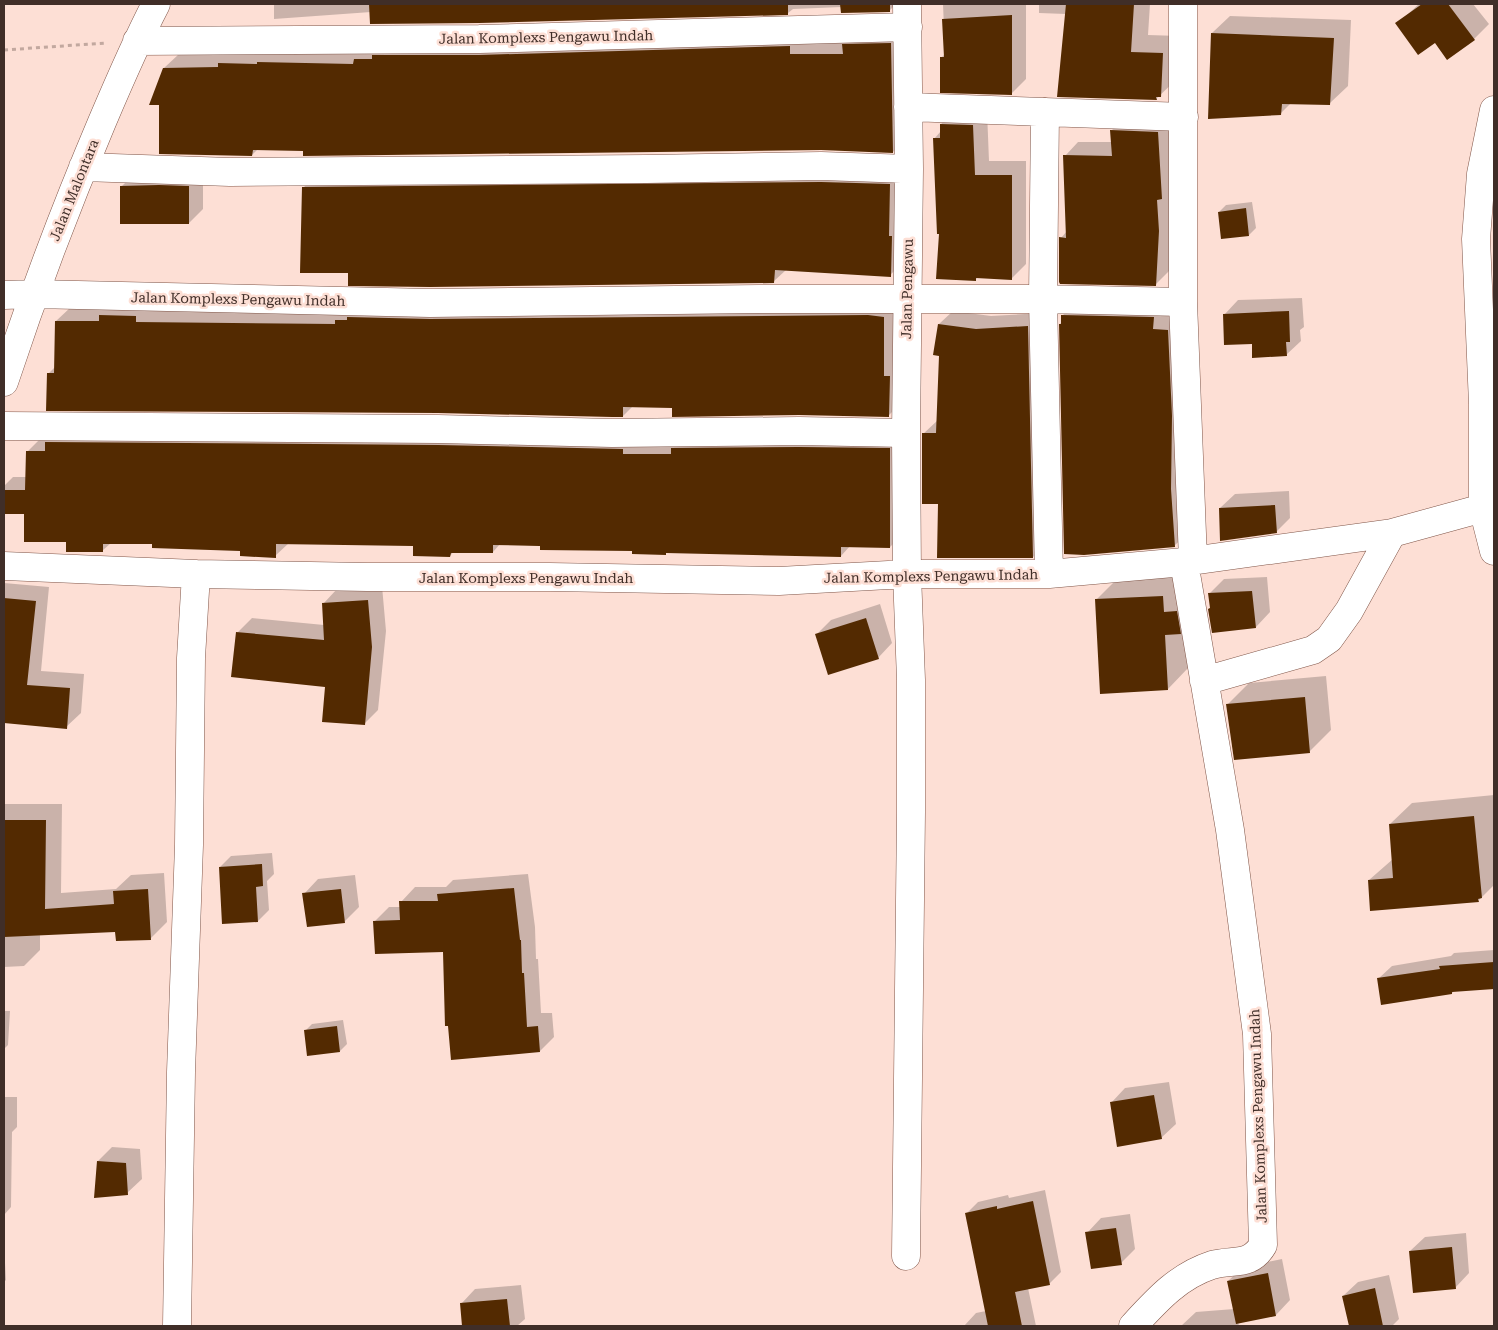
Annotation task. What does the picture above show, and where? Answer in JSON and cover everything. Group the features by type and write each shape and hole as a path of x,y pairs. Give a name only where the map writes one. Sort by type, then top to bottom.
{"street":[{"name":"Jalan Malontara","path":"4,382 33,294 83,167 137,41 156,4"},
{"name":"Jalan Komplexs Pengawu Indah","path":"1132,1326 1162,1294 1192,1274 1212,1265 1251,1259 1263,1245 1258,1034 1230,830 1204,681 1188,561 1183,302 1183,4"},
{"name":"Jalan Komplexs Pengawu Indah","path":"137,41 479,39 908,15"},
{"name":"Jalan Pengawu","path":"906,1256 911,812 911,680 907,574 906,433 909,169 908,15"},
{"path":"908,107 1184,117"},
{"path":"1494,110 1481,174 1476,239 1483,404 1483,508 1494,551"},
{"name":"Jalan Komplexs Pengawu Indah","path":"1045,112 1042,300 1049,574"},
{"path":"83,167 230,172 628,170 821,166 909,169"},
{"name":"Jalan Komplexs Pengawu Indah","path":"4,295 33,294 430,303 907,299 1183,302"},
{"path":"4,426 906,433"},
{"name":"Jalan Komplexs Pengawu Indah","path":"4,566 196,574 367,578 779,581 907,574 1049,574 1188,561 1392,532 1483,508"},
{"path":"1204,681 1313,650 1329,639 1349,611 1392,532"},
{"path":"177,1326 181,1082 189,845 191,658 196,574"}],"path":[{"path":"4,50 137,41"}],"building":[{"path":"369,4 788,4 788,15 370,24"},
{"path":"840,4 890,4 890,12 841,13"},
{"path":"1066,4 1134,4 1131,52 1163,53 1161,97 1156,97 1157,100 1057,97"},
{"path":"1422,4 1448,4 1475,40 1447,60 1435,43 1418,55 1395,23"},
{"path":"1012,15 1012,95 940,93 940,57 944,57 942,19"},
{"path":"1211,33 1334,38 1330,105 1282,104 1281,115 1208,119"},
{"path":"891,43 893,153 821,150 303,156 303,151 253,150 252,156 159,154 159,105 149,105 163,68 218,67 218,63 353,64 354,59 372,59 372,55 479,55 790,46 790,54 843,54 842,44"},
{"path":"940,124 973,125 975,175 1012,175 1012,280 976,278 976,281 936,279 939,234 937,234 933,138 940,138"},
{"path":"1110,130 1158,132 1162,199 1157,200 1159,231 1156,286 1060,284 1059,282 1059,237 1066,238 1063,155 1112,156"},
{"path":"821,182 890,184 889,236 892,236 891,277 775,270 774,283 430,287 348,286 348,273 300,273 302,187"},
{"path":"120,186 189,186 189,224 120,224"},
{"path":"1246,208 1249,236 1221,239 1218,212"},
{"path":"1289,311 1290,342 1286,342 1287,356 1252,358 1252,344 1224,345 1223,314"},
{"path":"99,315 136,316 136,322 335,324 335,320 347,320 347,317 430,319 868,315 884,317 884,376 890,376 889,417 799,415 672,417 672,408 623,407 623,417 438,413 46,411 47,373 54,373 55,321 99,321"},
{"path":"1061,315 1154,317 1153,329 1168,330 1172,416 1171,489 1175,547 1084,555 1064,554 1059,324 1061,324"},
{"path":"938,324 976,329 1028,326 1033,558 937,558 938,504 922,504 922,433 936,433 939,356 933,355"},
{"path":"45,442 438,445 623,449 623,454 671,454 671,448 890,448 890,548 841,547 841,557 632,554 632,551 540,550 540,546 493,545 493,553 451,553 450,557 413,556 413,546 276,544 276,558 240,556 240,551 152,548 152,544 103,544 103,552 66,552 66,542 24,542 24,514 4,514 4,490 25,490 26,451 45,451"},
{"path":"1275,505 1277,533 1220,541 1219,508"},
{"path":"1252,591 1256,628 1212,633 1208,609 1210,608 1208,593"},
{"path":"1163,596 1164,612 1177,611 1181,634 1165,635 1168,690 1100,694 1095,599"},
{"path":"4,598 36,601 27,685 70,688 67,729 4,723"},
{"path":"368,600 372,647 365,725 322,722 325,687 231,677 236,632 324,640 322,603"},
{"path":"866,618 879,659 828,675 815,634"},
{"path":"1305,697 1310,753 1234,760 1226,704"},
{"path":"1474,816 1482,898 1478,899 1479,902 1370,911 1368,880 1393,878 1389,824"},
{"path":"4,820 46,820 45,909 114,904 113,891 148,889 151,940 116,941 115,932 4,937"},
{"path":"262,864 263,886 256,887 258,922 222,924 219,867"},
{"path":"514,888 521,940 527,1027 538,1026 540,1052 451,1060 448,1026 445,1026 443,952 375,954 373,921 400,920 399,901 438,901 437,894"},
{"path":"341,889 345,923 307,927 302,893"},
{"path":"1494,962 1494,989 1452,992 1452,994 1381,1005 1377,978 1440,969 1439,966"},
{"path":"337,1026 340,1052 307,1056 304,1030"},
{"path":"1154,1095 1162,1139 1117,1147 1110,1102"},
{"path":"97,1161 126,1163 128,1195 94,1198"},
{"path":"1033,1201 1050,1285 1015,1292 1022,1326 988,1326 965,1213 997,1206 997,1209"},
{"path":"1116,1228 1122,1265 1091,1269 1085,1232"},
{"path":"1452,1247 1456,1289 1413,1293 1409,1251"},
{"path":"1268,1273 1276,1316 1236,1324 1227,1281"},
{"path":"1375,1288 1383,1326 1349,1326 1342,1296"},
{"path":"507,1299 510,1326 462,1326 460,1303"}]}
